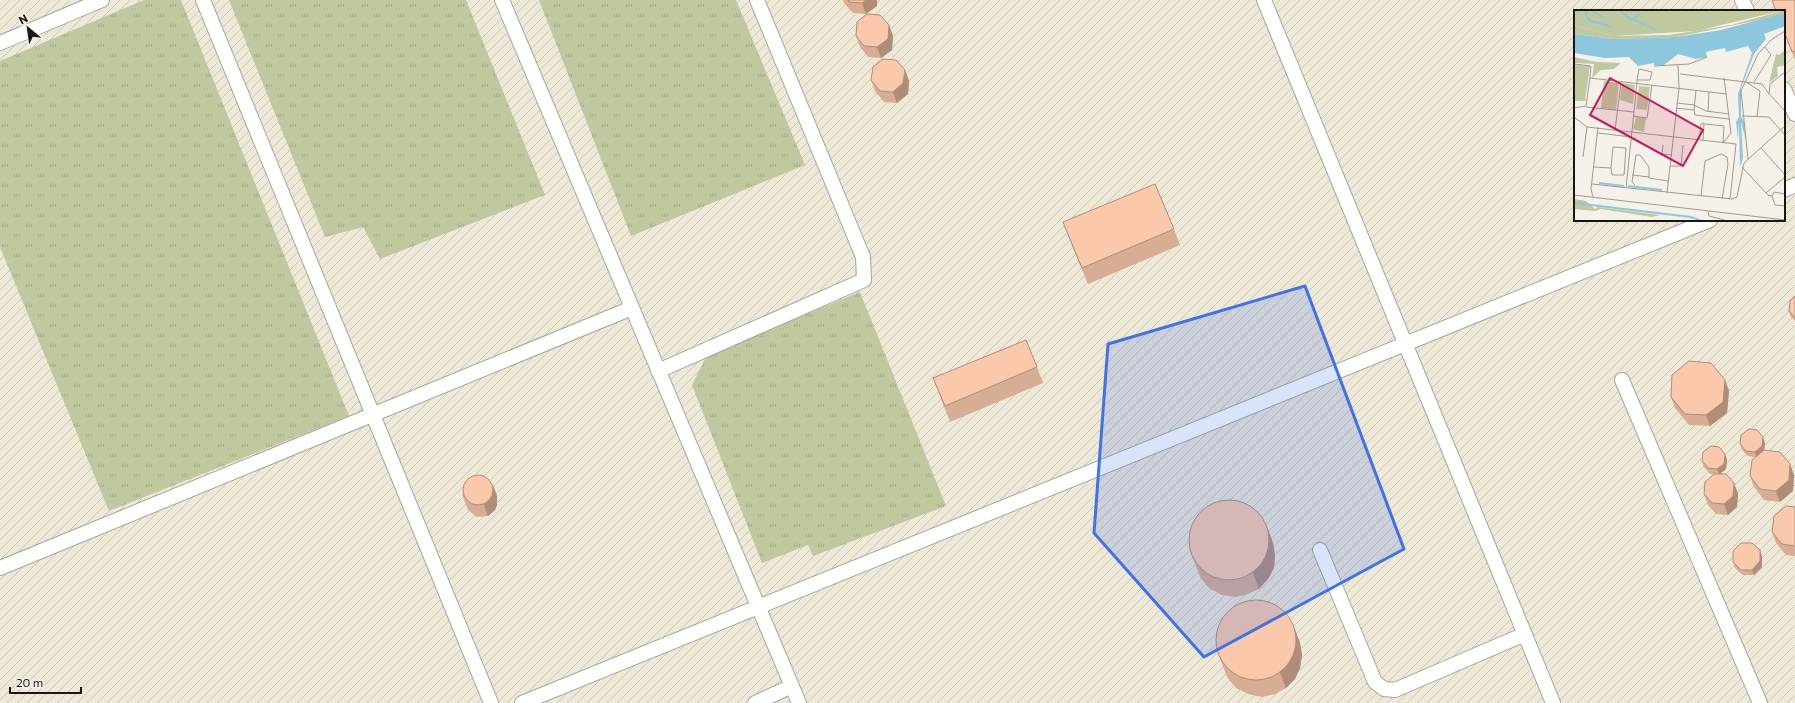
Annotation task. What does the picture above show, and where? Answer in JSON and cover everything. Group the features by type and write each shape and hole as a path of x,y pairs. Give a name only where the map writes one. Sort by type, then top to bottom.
{"lane":[{"path":"0,43 102,0"},
{"path":"203,0 491,703"},
{"path":"502,0 799,703"},
{"path":"658,371 864,280 863,257 757,0"},
{"path":"1264,0 1554,703"},
{"path":"1742,0 1747,10"},
{"path":"1785,91 1795,114"},
{"path":"1785,190 1795,185"},
{"path":"522,703 1708,221"},
{"path":"0,568 632,308"},
{"path":"1622,380 1760,703"},
{"path":"1320,550 1375,682 1384,689 1396,690 1525,634"},
{"path":"755,703 792,686"}],"highlighted area":[{"path":"1305,286 1404,549 1204,657 1094,533 1108,344"}],"shaded area":[{"path":"0,0 1795,0 1795,703 0,703"}],"green space":[{"path":"144,0 181,0 349,416 109,511 0,247 0,61"},
{"path":"229,0 466,0 545,195 380,259 363,227 325,237"},
{"path":"539,0 736,0 805,165 631,236"},
{"path":"860,292 946,506 813,556 808,545 762,563 692,385 707,355"}],"building":[{"path":"848,0 866,0 862,3 849,2"},
{"path":"1772,0 1795,0 1795,51 1792,52 1785,34 1785,10 1776,10"},
{"path":"867,14 880,15 889,25 888,39 877,47 864,46 856,36 857,22"},
{"path":"883,59 896,60 905,70 903,83 893,92 880,91 871,80 873,67"},
{"path":"1155,184 1174,229 1082,268 1063,222"},
{"path":"1795,296 1795,318 1789,311 1790,301"},
{"path":"1026,340 1037,367 945,406 933,378"},
{"path":"1689,361 1711,363 1725,380 1723,402 1706,415 1685,414 1671,397 1672,375"},
{"path":"1749,429 1757,430 1763,437 1762,446 1755,452 1746,451 1740,444 1741,435"},
{"path":"1711,446 1719,447 1725,454 1724,464 1717,469 1708,468 1702,461 1703,452"},
{"path":"1764,450 1780,452 1790,464 1789,480 1776,491 1760,489 1750,476 1752,460"},
{"path":"1714,474 1726,474 1734,483 1733,496 1724,504 1712,503 1704,494 1705,482"},
{"path":"478,475 489,479 493,490 489,501 478,505 467,501 463,490 467,479"},
{"path":"1229,500 1244,503 1257,512 1266,525 1269,540 1266,555 1257,568 1244,577 1229,580 1214,577 1201,568 1192,555 1189,540 1192,525 1201,512 1214,503"},
{"path":"1786,506 1795,507 1795,546 1782,544 1772,532 1774,516"},
{"path":"1741,543 1752,543 1760,550 1760,561 1752,570 1741,570 1733,562 1733,551"},
{"path":"1256,600 1271,603 1284,612 1293,625 1296,640 1293,655 1284,668 1271,677 1256,680 1241,677 1228,668 1219,655 1216,640 1219,625 1228,612 1241,603"}]}
